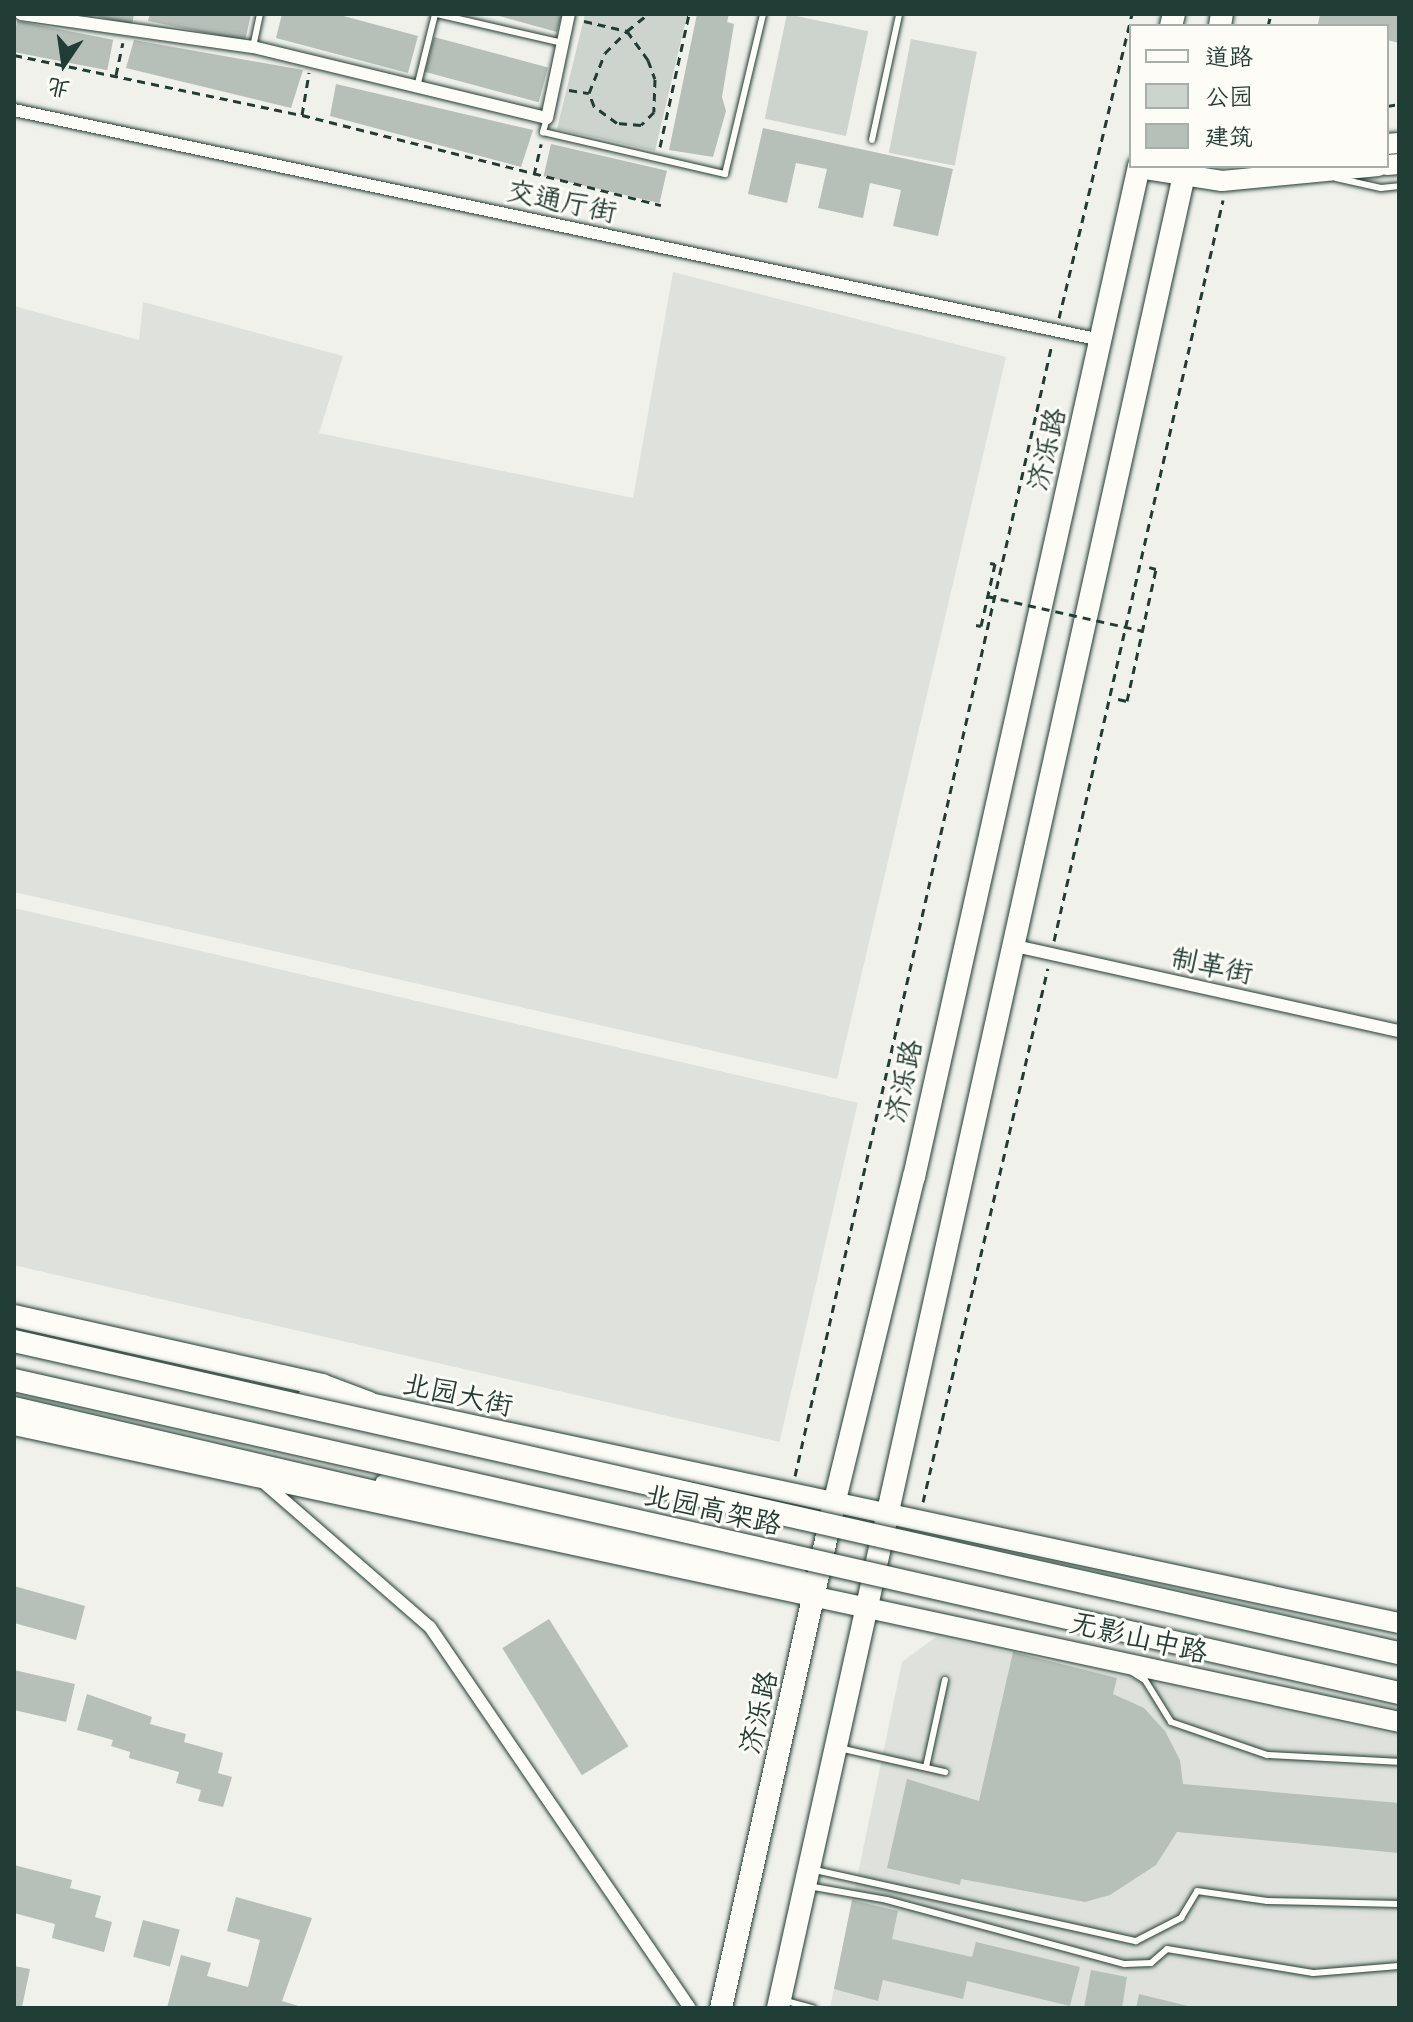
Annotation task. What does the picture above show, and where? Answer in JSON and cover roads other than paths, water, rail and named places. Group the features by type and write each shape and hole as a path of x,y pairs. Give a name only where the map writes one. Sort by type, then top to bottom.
{"highway":[{"name":"济泺路","path":"721,2008 834,1504 914,1177 1139,168"},
{"path":"779,2004 810,1878 835,1747 890,1514 1185,172"},
{"path":"14,1316 322,1385 370,1403"},
{"name":"北园高架路","path":"14,1341 1399,1653"},
{"name":"北园高架路","path":"14,1380 1399,1693"},
{"path":"14,1408 395,1497 483,1523"}],"main road":[{"path":"1148,168 1227,181 1361,168"},
{"name":"北园大街","path":"14,1334 319,1401 370,1403 890,1514"},
{"path":"14,1400 795,1575 816,1593"},
{"path":"14,1425 417,1515 483,1523 786,1593 816,1593 867,1605"},
{"path":"424,1493 483,1523"},
{"path":"890,1514 1399,1623"},
{"name":"无影山中路","path":"867,1605 1399,1722"}],"street":[{"path":"21,14 253,47 547,118 568,16"},
{"name":"交通厅街","path":"14,110 1101,340"},
{"name":"制革街","path":"1015,946 1399,1031"},
{"path":"263,1482 430,1627 690,2008"}],"lane":[{"path":"253,47 260,14"},
{"path":"417,87 436,14 563,43"},
{"path":"547,118 543,132 725,174 763,14"},
{"path":"872,140 898,14"},
{"path":"1317,173 1381,188 1399,186"},
{"path":"1109,1659 1145,1680 1171,1722 1267,1755 1399,1762"},
{"path":"926,1767 945,1680"},
{"path":"835,1747 945,1772"},
{"path":"810,1878 1136,1941 1181,1918 1197,1891 1267,1901 1399,1904"},
{"path":"810,1878 1125,1964 1151,1963 1167,1949 1313,1973 1399,1966"},
{"path":"779,2004 813,2008"}]}
